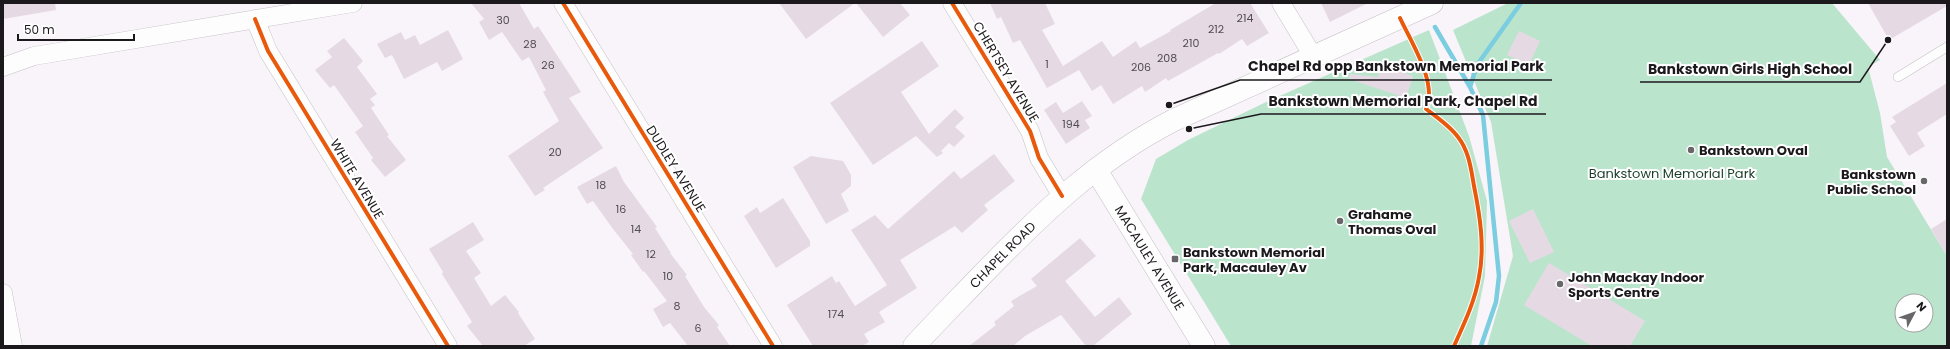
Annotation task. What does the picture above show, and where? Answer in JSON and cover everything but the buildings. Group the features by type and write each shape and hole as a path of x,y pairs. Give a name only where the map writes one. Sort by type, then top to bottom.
{"main road":[{"name":"CHAPEL ROAD","path":"914,346 1018,238 1062,196 1096,170 1159,128 1313,56 1432,3"},
{"name":"MACAULEY AVENUE","path":"1096,170 1204,346"}],"street":[{"path":"3,67 34,56 353,3"},
{"name":"DUDLEY AVENUE","path":"563,3 773,346"},
{"name":"CHERTSEY AVENUE","path":"952,3 1030,131 1039,158 1062,196"},
{"path":"1281,3 1313,56"},
{"name":"WHITE AVENUE","path":"255,19 268,51 448,346"},
{"path":"3,55 34,56"},
{"path":"3,293 13,346"}],"lane":[{"path":"1898,77 1947,47"}],"green space":[{"name":"Bankstown Memorial Park","path":"1508,3 1832,3 1880,60 1868,67 1880,113 1887,157 1947,256 1947,346 1487,346 1513,256 1491,122 1453,30"},
{"name":"Grahame Thomas Oval","path":"1429,30 1469,136 1487,201 1485,276 1471,346 1231,346 1141,199 1156,159 1188,140 1264,103"}],"waterway":[{"path":"1470,87 1477,65 1521,3"},
{"path":"1435,27 1470,87 1483,115 1499,276 1496,302 1481,346"}],"cycle path":[{"path":"563,3 773,346"},
{"path":"952,3 1030,131 1039,158 1062,196"},
{"path":"1400,18 1422,63 1426,75 1429,87 1429,99 1426,109 1451,129 1465,148 1471,167 1478,209 1482,243 1481,266 1472,304 1454,346"},
{"path":"255,19 268,51 448,346"}],"place":[{"name":"Bankstown Girls High School","path":"1888,40"},
{"name":"Chapel Rd opp Bankstown Memorial Park","path":"1169,105"},
{"name":"Bankstown Memorial Park, Chapel Rd","path":"1189,129"},
{"name":"Bankstown Oval","path":"1691,150"},
{"name":"Bankstown Public School","path":"1924,181"},
{"name":"Grahame Thomas Oval","path":"1340,221"},
{"name":"Bankstown Memorial Park, Macauley Av","path":"1175,259"},
{"name":"John Mackay Indoor Sports Centre","path":"1560,284"}]}
